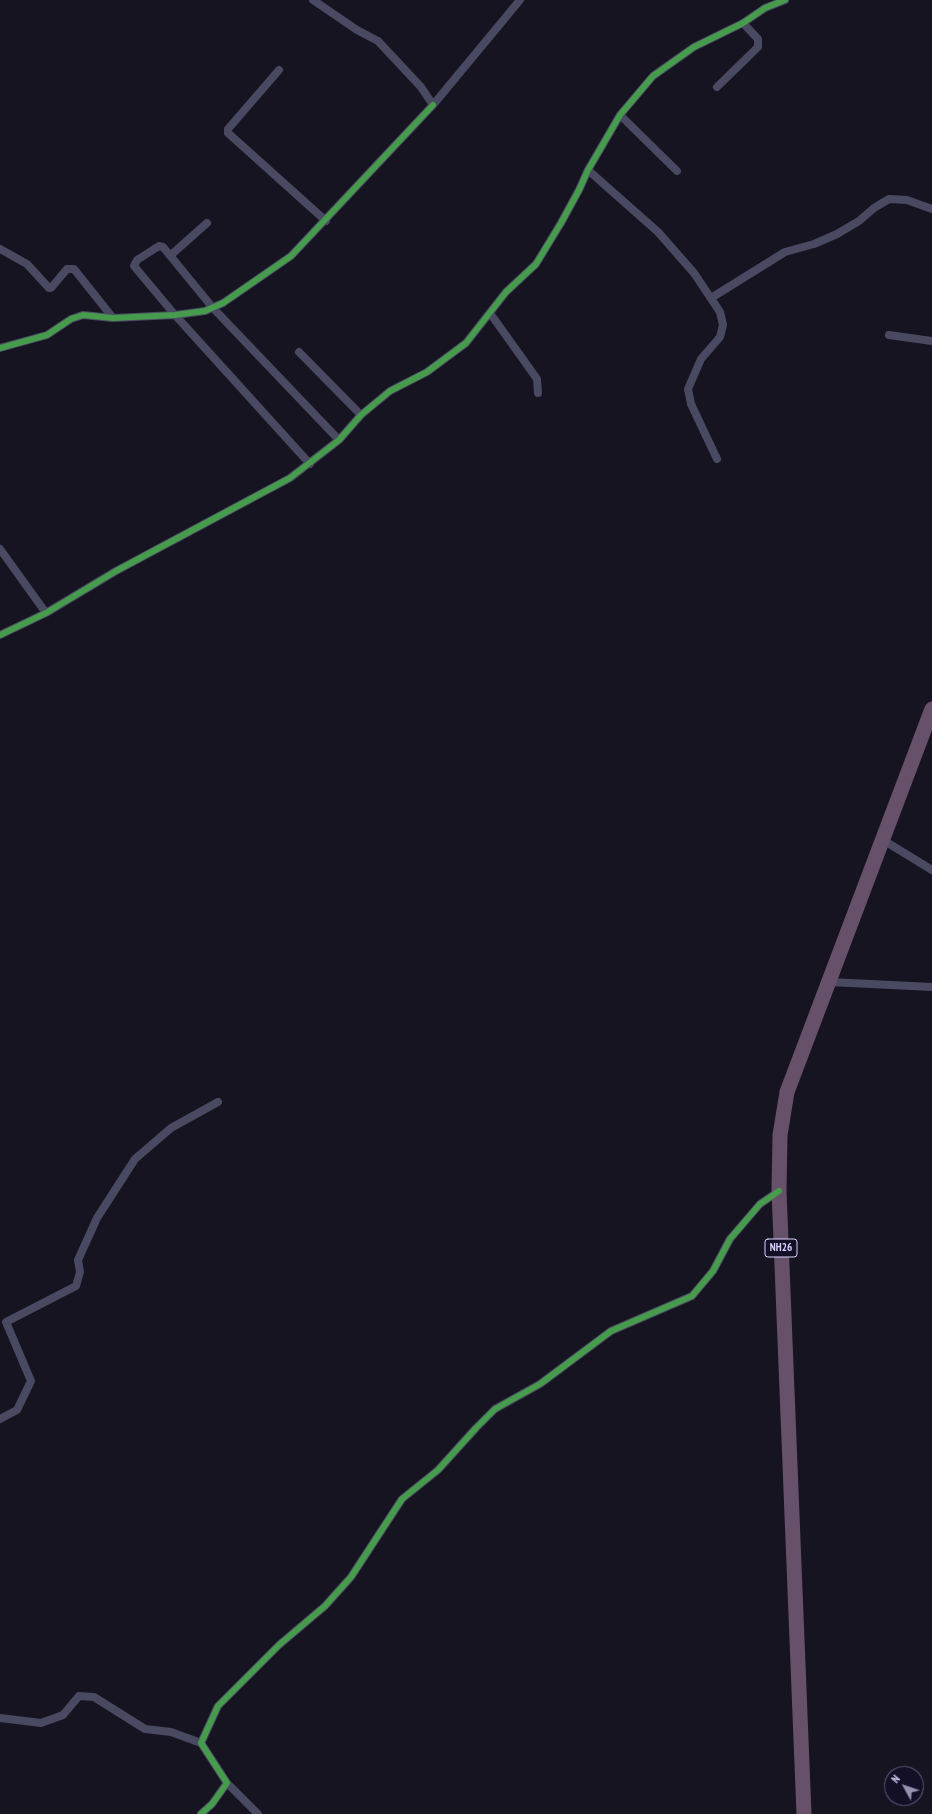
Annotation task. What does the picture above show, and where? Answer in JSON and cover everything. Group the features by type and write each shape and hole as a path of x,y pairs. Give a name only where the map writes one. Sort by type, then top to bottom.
{"highway":[{"name":"NH26","path":"804,1814 779,1191 780,1135 787,1092 932,709"}],"street":[{"path":"313,0 357,30 378,41 421,87 433,105"},
{"path":"0,348 47,335 71,319 83,315 113,318 175,315 205,311 223,303 291,256 326,221 383,157 433,105 520,0"},
{"path":"0,635 46,613 116,571 290,478 339,440 361,415 390,391 427,372 466,343 506,292 536,264 561,223 588,170 620,115 653,76 694,47 743,22 765,8 786,0"},
{"path":"717,87 758,47 758,38 743,22"},
{"path":"279,70 228,130 228,133 326,221"},
{"path":"620,115 677,171"},
{"path":"588,170 658,232 694,273 720,312 723,325 720,337 701,359 688,389 691,404 718,459"},
{"path":"711,298 785,252 814,244 837,234 859,221 874,208 889,199 907,200 932,209"},
{"path":"171,256 207,223"},
{"path":"310,464 175,315 134,266 137,260 159,246 163,247 213,308 339,440"},
{"path":"0,249 27,264 49,288 67,269 74,269 113,318"},
{"path":"490,313 537,379 538,393"},
{"path":"890,335 932,341"},
{"path":"299,352 361,415"},
{"path":"0,549 46,613"},
{"path":"883,840 932,870"},
{"path":"829,982 932,987"},
{"path":"0,1419 17,1410 31,1381 6,1322 76,1286 80,1272 78,1260 97,1218 135,1159 171,1128 218,1102"},
{"path":"202,1743 218,1706 279,1645 325,1606 351,1576 402,1499 438,1470 476,1428 495,1410 540,1384 611,1331 692,1296 713,1272 730,1239 760,1204 779,1191"},
{"path":"0,1718 41,1723 63,1716 79,1696 94,1697 145,1728 171,1732 202,1743 227,1783 258,1814"},
{"path":"201,1814 212,1804 227,1783"}],"cycle path":[{"path":"0,635 46,613 116,571 290,478 339,440 361,415 390,391 427,372 466,343 506,292 536,264 561,223 588,170 620,115 653,76 694,47 743,23 765,8 785,0"},
{"path":"0,348 47,335 71,319 83,315 113,318 175,315 205,311 223,303 291,256 433,105"},
{"path":"201,1814 212,1804 227,1783 201,1743 218,1706 279,1645 325,1606 351,1577 402,1499 438,1470 495,1409 540,1384 611,1331 692,1296 713,1271 730,1239 760,1204 779,1191"}]}
